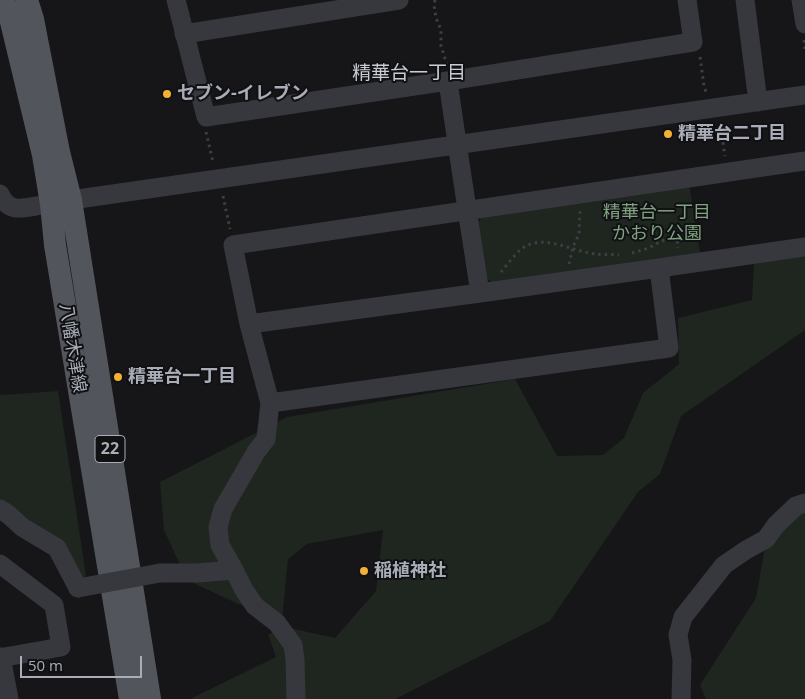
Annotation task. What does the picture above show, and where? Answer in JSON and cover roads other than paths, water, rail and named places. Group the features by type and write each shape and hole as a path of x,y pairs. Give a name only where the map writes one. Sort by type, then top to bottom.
{"main road":[{"name":"八幡木津線","path":"4,0 43,155 61,202 150,699"},
{"name":"八幡木津線","path":"27,0 33,19 60,152 61,202 57,254 130,699"}],"street":[{"path":"176,0 206,117 692,42 687,0"},
{"path":"184,34 399,0"},
{"path":"745,0 758,102"},
{"path":"801,0 805,24"},
{"path":"448,81 480,293"},
{"path":"0,194 6,203 20,209 457,144 805,95"},
{"path":"296,699 293,645 277,623 255,606 244,590 220,545 218,526 223,509 256,452 266,439 270,403 250,324 233,244 805,161"},
{"path":"250,324 805,247"},
{"path":"270,403 669,348 659,268"},
{"path":"681,699 682,660 678,635 682,617 724,565 766,539 776,525 796,506 805,503"},
{"path":"0,509 22,527 56,548 78,588 160,573 234,570"},
{"path":"0,564 54,605 61,647 1,658 9,699"}],"place":[{"name":"セブン-イレブン","path":"167,94"},
{"name":"精華台二丁目","path":"668,134"},
{"name":"精華台一丁目","path":"118,377"},
{"name":"稲植神社","path":"364,571"}],"district":[{"name":"精華台一丁目","path":"409,74"}],"park label":[{"name":"精華台一丁目 かおり公園","path":"657,223"}]}
